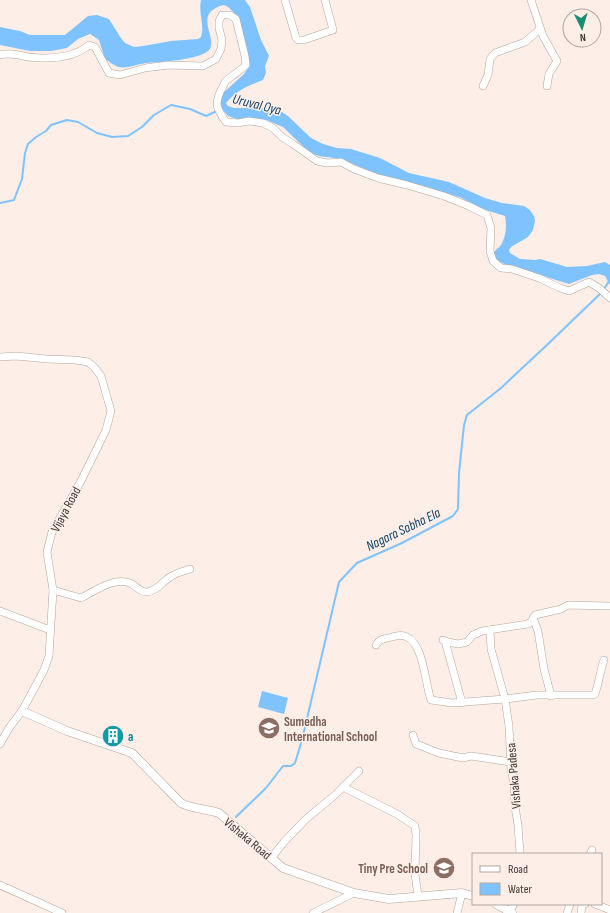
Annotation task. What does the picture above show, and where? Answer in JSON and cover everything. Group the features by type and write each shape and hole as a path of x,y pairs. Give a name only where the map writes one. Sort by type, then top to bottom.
{"street":[{"path":"286,0 296,38 298,40 304,40 333,30 325,0"},
{"path":"531,0 540,29 549,49 557,61 549,74 547,86"},
{"path":"0,55 6,53 30,57 56,57 72,55 83,50 89,45 95,47 109,73 120,75 145,68 168,65 203,66 216,59 221,48 222,40 219,20 222,15 230,15 236,19 246,65 240,72 225,82 218,96 216,105 226,122 238,123 249,121 263,123 273,128 282,137 317,161 327,163 341,162 354,169 378,178 444,196 469,206 487,215 491,228 490,251 492,261 501,268 512,269 539,278 569,291 589,282 608,296"},
{"path":"483,86 488,76 490,59 494,53 526,42 540,29"},
{"name":"Vijaya Road","path":"0,357 16,356 88,362 101,376 111,411 106,430 81,481 52,532 47,552 53,590 49,656 44,670 22,711 9,728 0,744"},
{"path":"53,590 80,598 108,584 120,581 147,592 158,587 169,577 190,569"},
{"path":"462,702 444,640 458,644 467,642 476,633 528,624 532,621 535,615 561,609 568,605 610,606"},
{"path":"0,611 50,630"},
{"path":"533,618 538,631 544,669 552,696"},
{"name":"Vishaka Padesa","path":"490,630 491,650 505,699 509,726 520,853"},
{"path":"376,645 381,639 398,635 406,636 413,641 418,650 431,700 438,702 505,699 537,695 574,696 595,694 604,660"},
{"name":"Vishaka Road","path":"22,711 67,731 132,754 181,803 188,807 211,810 219,813 283,868 354,893 388,899 462,893 472,896"},
{"path":"413,735 416,744 439,753 463,758 471,756 511,762"},
{"path":"272,857 306,819 359,771"},
{"path":"343,787 397,814 415,826 415,874 418,896"},
{"path":"0,885 62,913"},
{"path":"313,913 354,893"},
{"path":"457,913 462,893"},
{"path":"498,905 510,912"},
{"path":"598,905 610,910"}],"water":[{"path":"201,0 245,0 250,7 261,40 269,56 265,66 266,73 263,80 248,86 234,95 226,103 228,106 234,108 276,108 288,116 311,138 323,144 337,148 351,149 380,158 409,173 449,182 485,198 502,203 524,206 530,210 534,216 535,221 533,230 528,237 511,247 509,250 510,253 520,259 540,259 567,267 587,266 605,262 610,265 610,285 605,276 599,274 592,275 569,284 504,264 496,260 493,255 501,245 505,235 505,216 479,208 462,198 424,186 383,177 346,161 319,156 309,152 283,127 266,120 240,120 228,116 222,109 220,103 222,94 244,74 249,67 249,61 241,29 235,14 224,5 214,9 209,14 207,20 211,39 209,50 189,58 119,67 105,59 99,40 90,34 78,39 67,48 51,51 30,51 0,45 0,27 20,31 30,35 65,35 88,16 97,15 109,19 125,43 134,47 171,41 198,39 201,37 202,32 200,10"},
{"path":"262,691 288,698 284,714 258,707"}],"waterway":[{"path":"0,203 14,200 22,179 25,153 28,144 46,131 51,125 67,120 78,122 97,133 112,137 128,136 142,127 154,115 171,105 190,109 206,116 217,111"},
{"name":"Nagara Sabha Ela","path":"604,289 609,281"},
{"name":"Nagara Sabha Ela","path":"236,817 266,788 283,766 291,766 295,763 302,740 339,582 357,563 402,543 453,516 458,509 459,473 464,425 467,415 501,388 601,293"}],"place":[{"name":"Sumedha International School","path":"269,728"},
{"name":"a","path":"113,736"},
{"name":"Tiny Pre School","path":"444,868"}],"water label":[{"name":"Uruval Oya","path":"257,104"}]}
